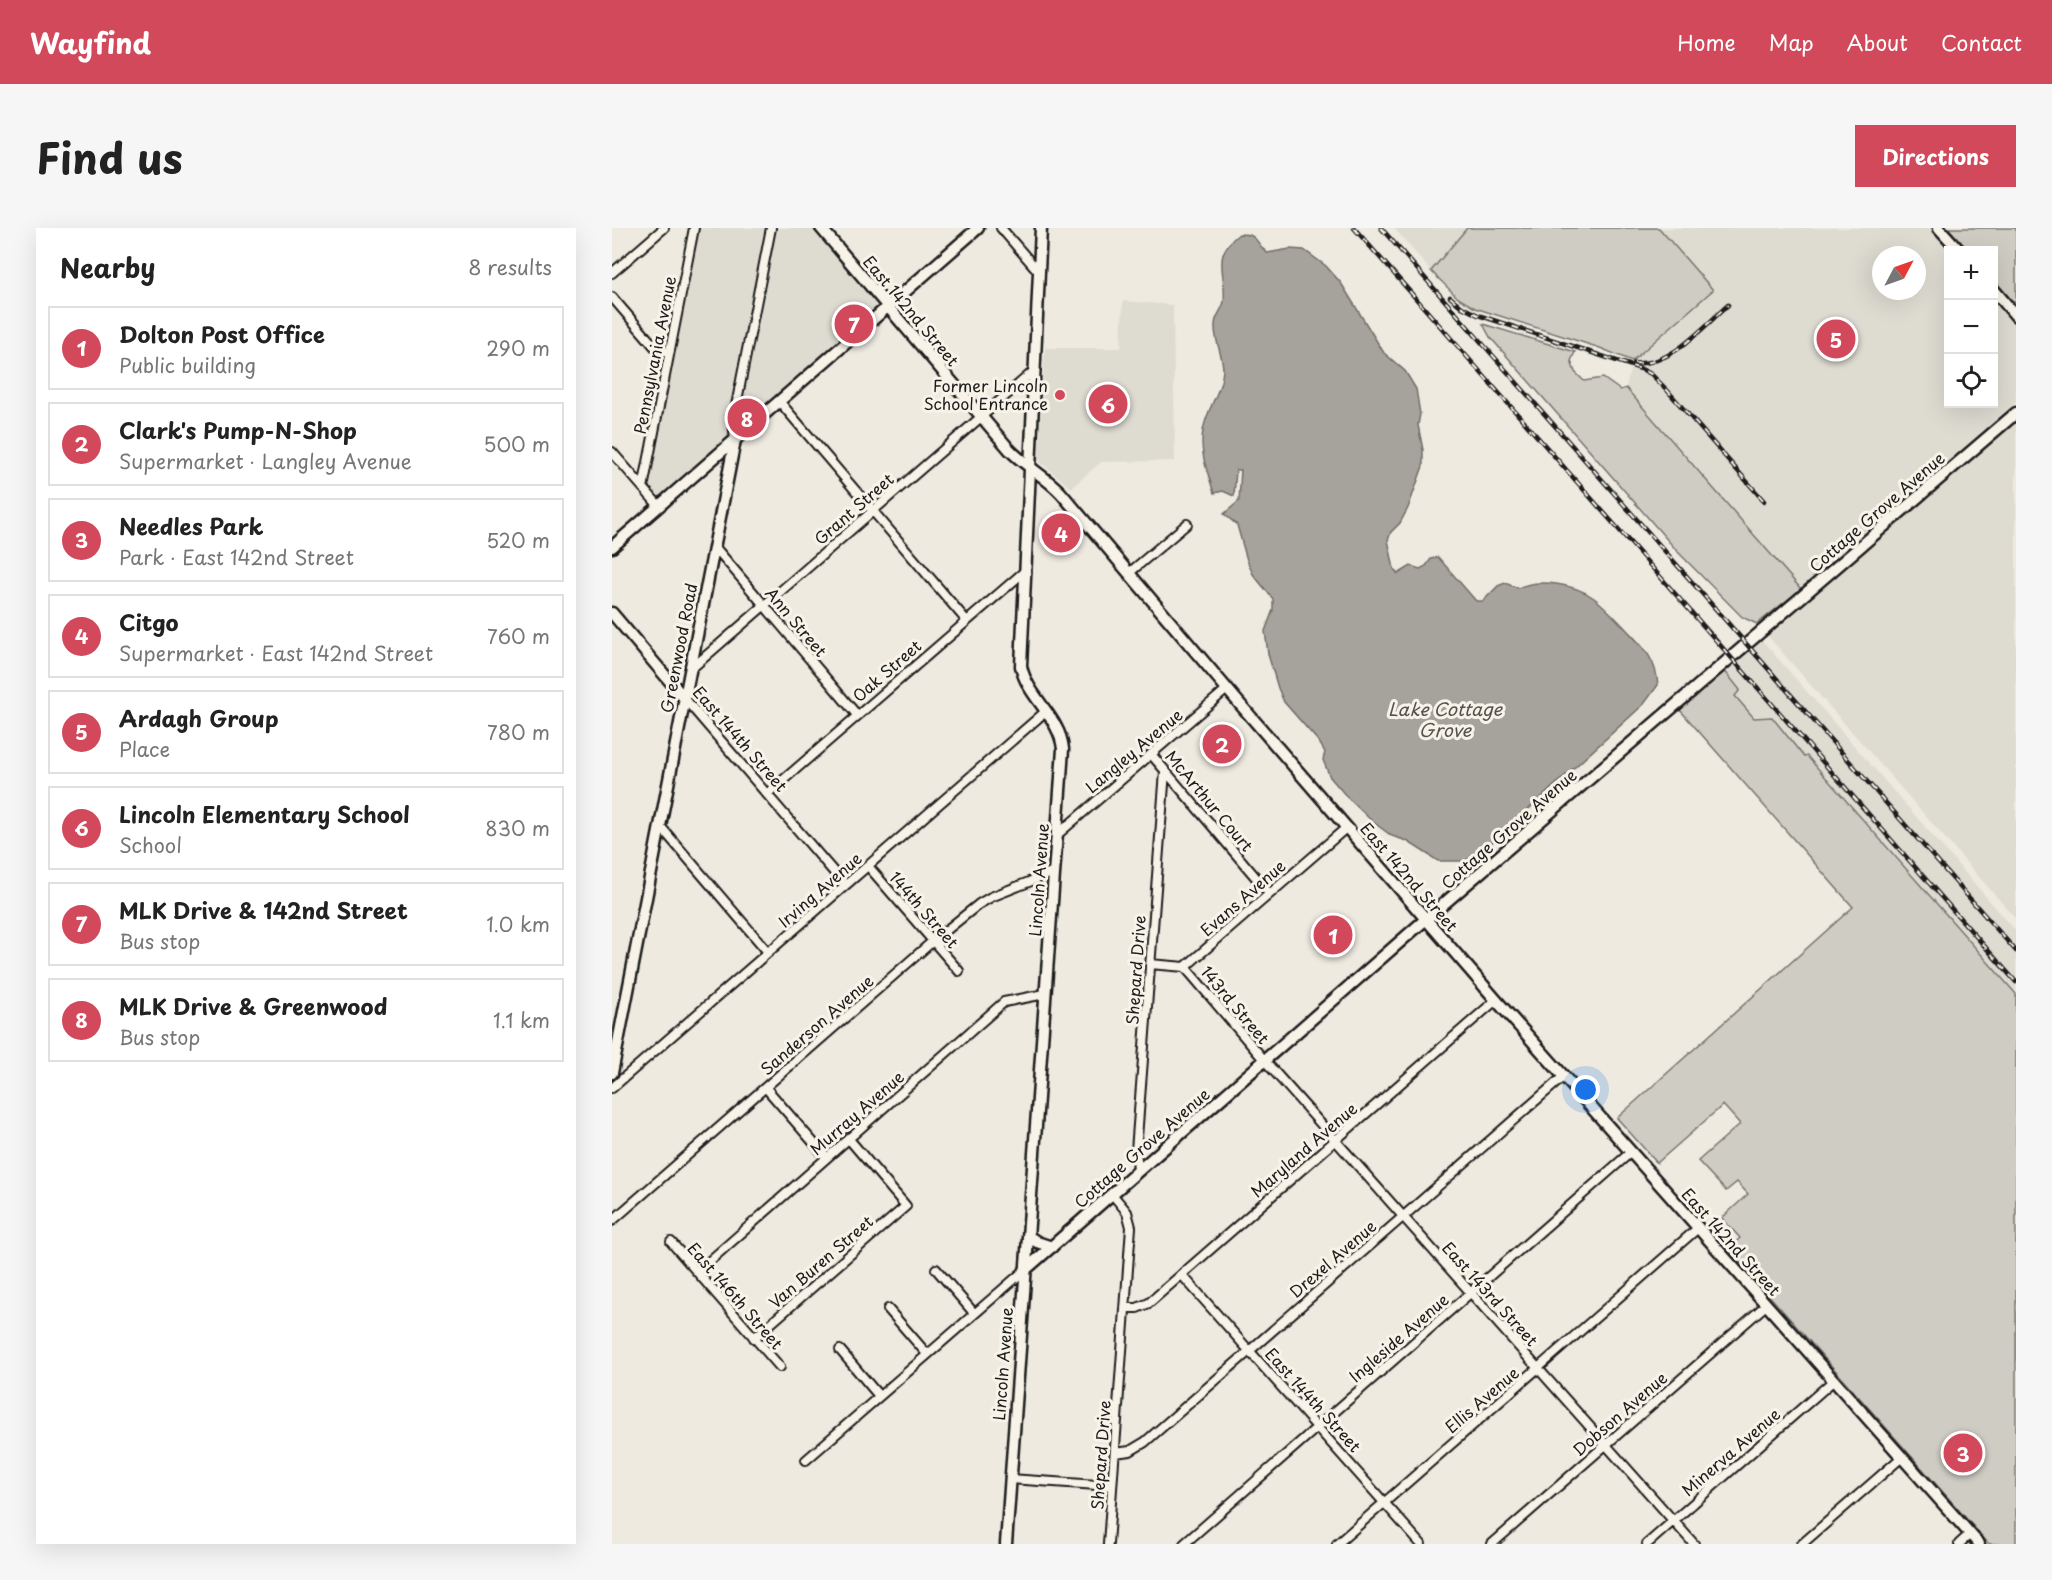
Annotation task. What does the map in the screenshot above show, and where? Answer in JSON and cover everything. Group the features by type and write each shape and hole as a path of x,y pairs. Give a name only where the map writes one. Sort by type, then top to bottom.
{"street":[{"path":"612,273 664,228"},
{"name":"Greenwood Road","path":"612,1073 735,440 733,421 771,228"},
{"name":"East 142nd Street","path":"821,228 1018,458 1055,486 1346,828 1496,1000 1979,1544"},
{"path":"612,547 978,228"},
{"path":"1001,228 1039,272"},
{"name":"Lincoln Avenue","path":"1006,1544 1058,834 1062,742 1026,683 1021,666 1041,228"},
{"path":"1939,228 1955,246"},
{"name":"Pennsylvania Avenue","path":"643,488 691,230"},
{"path":"1998,295 2016,316"},
{"path":"612,297 655,347 669,354"},
{"name":"Grant Street","path":"691,669 1035,370"},
{"path":"779,401 966,620"},
{"name":"Cottage Grove Avenue","path":"806,1460 1426,919 2016,413"},
{"path":"612,452 659,506"},
{"path":"1129,573 1187,524"},
{"name":"Ann Street","path":"714,546 858,715"},
{"name":"Oak Street","path":"767,794 1025,571"},
{"name":"East 144th Street","path":"612,613 845,885"},
{"name":"Langley Avenue","path":"1058,834 1227,689"},
{"name":"Irving Avenue","path":"612,1088 1045,712"},
{"name":"McArthur Court","path":"1151,754 1269,893"},
{"name":"Shepard Drive","path":"1138,1170 1136,1151 1165,771"},
{"path":"661,827 768,952"},
{"name":"Evans Avenue","path":"1185,967 1346,828"},
{"name":"144th Street","path":"868,866 959,971"},
{"name":"Sanderson Avenue","path":"612,1221 933,941 979,904 1054,872"},
{"path":"1150,964 1185,967"},
{"name":"143rd Street","path":"1185,967 1265,1061"},
{"name":"Murray Avenue","path":"697,1272 1004,1002 1045,994"},
{"name":"Maryland Avenue","path":"1125,1308 1137,1308 1149,1304 1496,1000"},
{"name":"East 143rd Street","path":"1265,1061 1694,1544"},
{"name":"Drexel Avenue","path":"1115,1453 1137,1448 1564,1076"},
{"path":"766,1088 826,1157"},
{"name":"Van Buren Street","path":"754,1338 906,1206 848,1138"},
{"name":"Ingleside Avenue","path":"1184,1544 1631,1152"},
{"name":"Shepard Drive","path":"1108,1544 1131,1227 1127,1212 1112,1194"},
{"name":"Ellis Avenue","path":"1337,1544 1698,1228"},
{"path":"1028,1236 1052,1247"},
{"name":"East 146th Street","path":"670,1242 780,1367"},
{"path":"936,1269 974,1313"},
{"name":"East 144th Street","path":"1182,1275 1421,1544"},
{"name":"Dobson Avenue","path":"1492,1544 1766,1305"},
{"path":"888,1309 927,1354"},
{"path":"840,1350 879,1396"},
{"name":"Minerva Avenue","path":"1647,1544 1834,1380"},
{"path":"1802,1544 1902,1457"},
{"path":"1010,1479 1112,1486"},
{"path":"1959,1544 1971,1534"}],"shaded area":[{"path":"693,228 820,228 888,307 654,500 643,488"},
{"path":"1394,228 1467,228 1431,271"},
{"path":"1467,228 1659,228 1713,290 1632,361 1600,348 1475,308 1458,298 1431,271"},
{"path":"1659,228 1933,228 1949,246 1944,246 1944,408 1998,408 1998,302 2016,323 2016,402 1801,589 1626,388 1632,361 1713,290"},
{"path":"1948,228 2016,228 2016,305 1998,285 1998,246 1964,246"},
{"path":"1123,301 1173,305 1175,461 1101,462 1071,488 1038,460 1045,348 1121,348"},
{"path":"1483,324 1575,352 1571,361 1575,372 1584,381 1603,378 1620,390 1626,388 1801,589 1757,624 1742,617 1678,552 1490,337"},
{"path":"2016,417 2016,919 1766,634"},
{"path":"1760,638 2016,931 2016,994 1807,756 1804,757 1772,717 1754,719 1735,696 1724,670"},
{"path":"1724,670 1740,690 1735,696 1754,718 1772,717 1804,757 1807,756 2016,994 2016,1544 1989,1544 1728,1249 1740,1238 1722,1218 1748,1194 1737,1182 1726,1191 1698,1161 1740,1124 1723,1105 1657,1163 1617,1118 1853,907 1680,710"}],"water":[{"name":"Lake Cottage Grove","path":"1239,234 1253,237 1267,253 1290,249 1304,250 1326,266 1341,283 1384,353 1405,371 1416,389 1423,466 1408,508 1388,540 1394,569 1398,574 1411,566 1420,569 1426,566 1431,559 1438,557 1476,601 1483,601 1498,586 1505,583 1518,588 1546,583 1577,589 1594,598 1611,613 1644,648 1655,668 1658,685 1644,704 1485,849 1465,861 1438,861 1407,841 1392,836 1373,822 1330,777 1323,760 1325,752 1284,702 1278,688 1268,654 1265,631 1273,610 1273,599 1253,574 1237,525 1224,514 1239,501 1241,470 1236,470 1234,496 1223,491 1214,493 1202,447 1205,423 1220,385 1223,370 1215,325 1224,301 1222,257 1230,242"}],"railway":[{"path":"1354,228 2016,982"},
{"path":"1381,228 2016,951"},
{"path":"1450,297 1462,307 1478,315 1651,374 1764,501"},
{"path":"1634,363 1647,363 1673,352 1697,334 1728,305"}],"place":[{"name":"MLK Drive & 142nd Street","path":"854,324"},
{"name":"Ardagh Group","path":"1836,339"},
{"name":"Former Lincoln School Entrance","path":"1060,395"},
{"name":"Lincoln Elementary School","path":"1108,404"},
{"name":"MLK Drive & Greenwood","path":"747,418"},
{"name":"Citgo","path":"1061,533"},
{"name":"Clark's Pump-N-Shop","path":"1222,744"},
{"name":"Dolton Post Office","path":"1333,935"},
{"name":"Needles Park","path":"1963,1453"}]}
